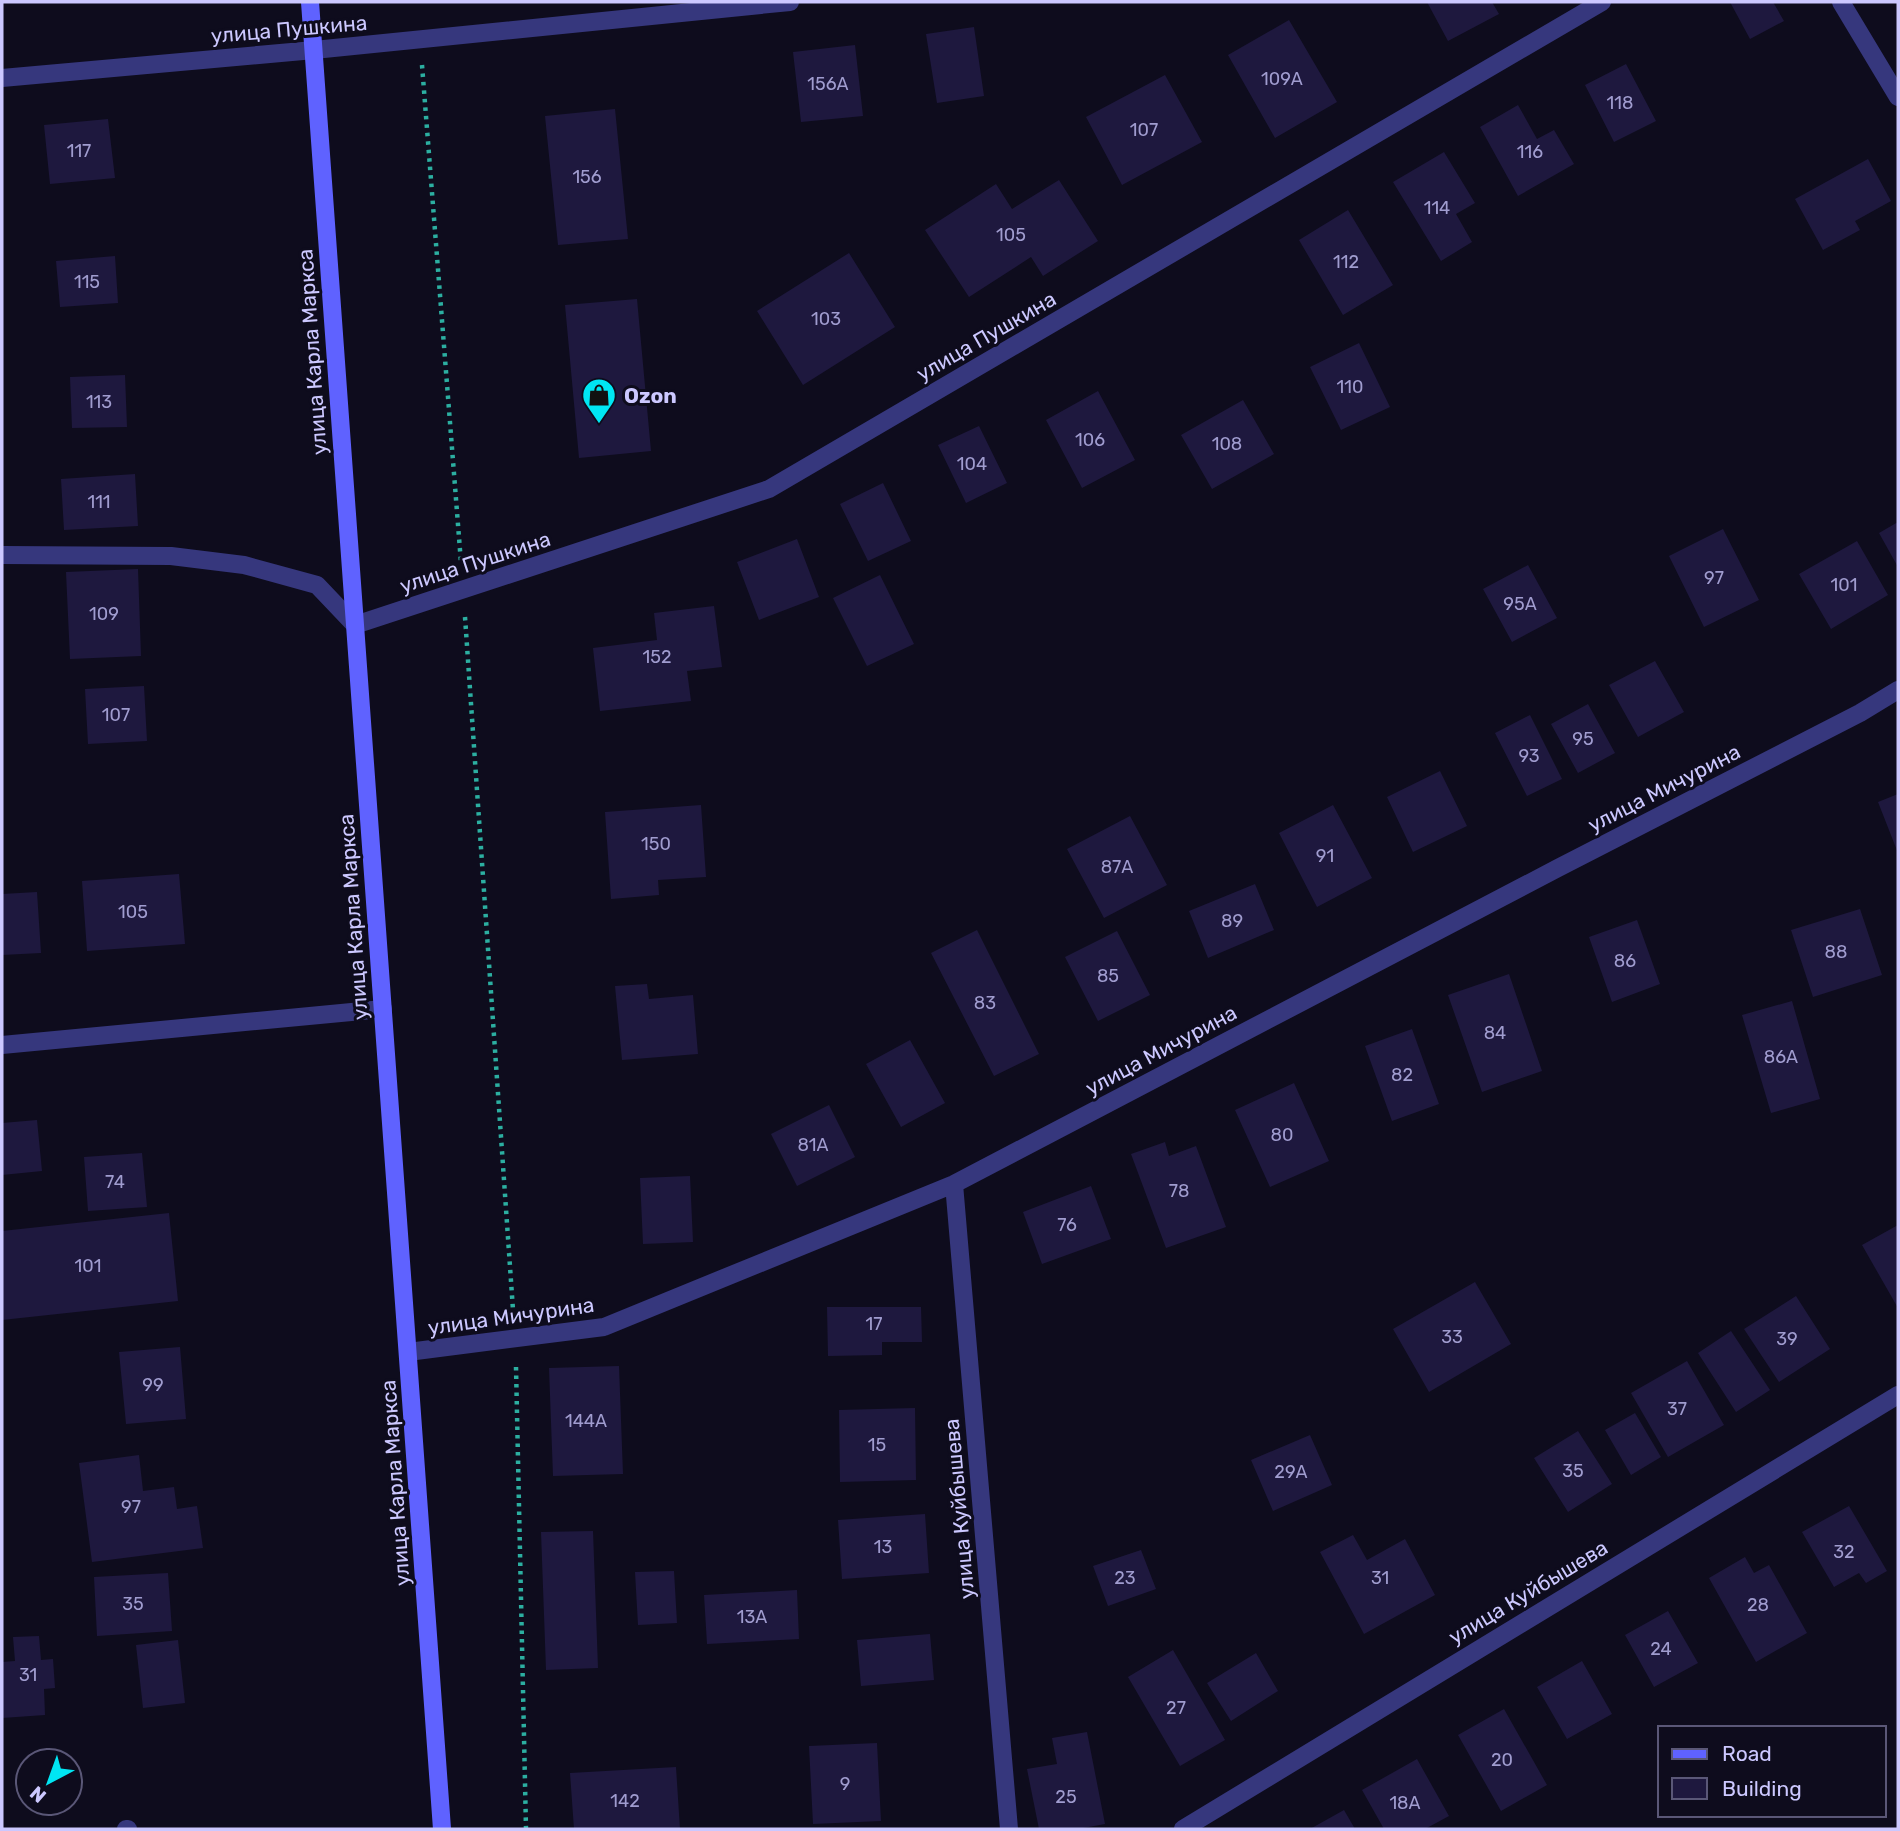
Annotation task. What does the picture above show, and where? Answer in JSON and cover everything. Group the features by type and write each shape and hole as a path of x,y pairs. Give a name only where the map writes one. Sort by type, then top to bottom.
{"main road":[{"name":"улица Карла Маркса","path":"310,2 442,1829"}],"street":[{"name":"улица Пушкина","path":"2,78 790,2"},
{"name":"улица Пушкина","path":"355,625 769,489 1602,2"},
{"path":"1841,2 1898,97"},
{"path":"2,555 171,556 244,565 317,585 355,625"},
{"name":"улица Мичурина","path":"408,1352 604,1327 954,1184 1534,880 1860,713 1898,690"},
{"path":"2,1045 383,1009"},
{"name":"улица Куйбышева","path":"954,1184 1009,1829"},
{"name":"улица Куйбышева","path":"1183,1829 1898,1395"}],"path":[{"path":"420,39 463,589 515,1339 526,1829"}],"building":[{"path":"1427,2 1492,2 1499,14 1448,41"},
{"path":"1730,2 1773,2 1784,21 1750,39"},
{"path":"1289,20 1337,102 1275,138 1228,55"},
{"path":"974,27 984,96 937,103 926,34"},
{"path":"855,45 863,116 801,122 793,52"},
{"path":"1626,64 1656,121 1614,142 1585,85"},
{"path":"1165,75 1202,142 1122,185 1086,117"},
{"path":"1518,105 1537,139 1554,130 1574,164 1518,196 1480,127"},
{"path":"615,109 628,239 558,245 545,116"},
{"path":"108,119 115,178 50,184 44,125"},
{"path":"1444,152 1475,203 1456,214 1472,242 1441,261 1393,182"},
{"path":"1868,159 1891,201 1855,221 1860,230 1823,250 1795,199"},
{"path":"1059,180 1098,241 1043,276 1031,257 969,297 925,230 996,184 1012,209"},
{"path":"1348,210 1393,285 1343,315 1299,240"},
{"path":"849,253 895,327 803,385 757,311"},
{"path":"115,256 118,303 60,307 56,261"},
{"path":"637,299 651,451 579,458 565,305"},
{"path":"1359,343 1390,407 1341,430 1310,367"},
{"path":"125,375 127,427 72,428 70,377"},
{"path":"1098,391 1135,460 1082,488 1046,420"},
{"path":"1243,400 1274,454 1212,489 1181,435"},
{"path":"979,426 1007,483 966,503 938,445"},
{"path":"135,474 138,526 64,530 61,479"},
{"path":"883,483 911,541 868,561 840,504"},
{"path":"1898,522 1898,567 1879,533"},
{"path":"1723,529 1759,600 1704,627 1669,556"},
{"path":"797,539 819,597 759,620 737,562"},
{"path":"1857,541 1888,595 1831,629 1799,574"},
{"path":"1528,565 1557,618 1512,642 1483,589"},
{"path":"138,569 141,656 70,659 66,572"},
{"path":"880,575 914,644 867,666 833,598"},
{"path":"714,606 722,667 687,671 691,701 600,711 593,648 657,640 654,613"},
{"path":"1655,661 1684,712 1638,737 1609,685"},
{"path":"144,686 147,741 88,744 85,689"},
{"path":"1588,704 1615,753 1578,773 1551,724"},
{"path":"1530,715 1562,779 1527,796 1495,733"},
{"path":"1440,771 1467,826 1413,852 1387,797"},
{"path":"1898,794 1898,853 1878,802"},
{"path":"701,805 706,877 658,880 659,895 611,899 605,812"},
{"path":"1333,805 1372,878 1317,907 1279,833"},
{"path":"1130,816 1167,885 1104,918 1067,849"},
{"path":"179,874 185,944 87,951 82,881"},
{"path":"1255,884 1274,930 1208,958 1189,911"},
{"path":"37,892 41,953 2,955 2,894"},
{"path":"1860,909 1882,975 1813,997 1791,930"},
{"path":"1637,920 1660,984 1612,1002 1589,937"},
{"path":"977,930 1039,1054 994,1076 931,953"},
{"path":"1117,931 1150,995 1098,1021 1065,957"},
{"path":"1509,974 1542,1071 1482,1092 1448,995"},
{"path":"647,984 649,999 693,995 698,1054 622,1060 615,986"},
{"path":"1792,1001 1820,1099 1771,1113 1742,1015"},
{"path":"1412,1029 1439,1104 1392,1121 1365,1046"},
{"path":"910,1040 945,1103 901,1127 866,1064"},
{"path":"1294,1083 1329,1161 1270,1187 1235,1110"},
{"path":"829,1105 855,1157 797,1186 771,1134"},
{"path":"37,1120 42,1171 2,1175 2,1123"},
{"path":"1165,1142 1169,1156 1196,1146 1226,1227 1166,1248 1131,1154"},
{"path":"142,1153 147,1207 88,1211 84,1157"},
{"path":"690,1176 693,1242 643,1244 640,1178"},
{"path":"1091,1186 1111,1239 1042,1264 1023,1212"},
{"path":"169,1213 178,1301 2,1320 2,1231"},
{"path":"1898,1225 1898,1308 1862,1245"},
{"path":"1475,1282 1511,1344 1429,1392 1393,1329"},
{"path":"1796,1296 1830,1349 1779,1382 1744,1329"},
{"path":"827,1307 921,1307 922,1342 882,1342 882,1355 828,1356"},
{"path":"1731,1331 1770,1390 1736,1412 1698,1353"},
{"path":"180,1347 186,1419 126,1424 119,1352"},
{"path":"1687,1361 1724,1425 1668,1457 1631,1393"},
{"path":"619,1366 623,1474 553,1476 549,1368"},
{"path":"915,1408 916,1480 840,1482 839,1410"},
{"path":"1635,1413 1661,1457 1631,1475 1605,1430"},
{"path":"1578,1431 1612,1484 1568,1512 1534,1458"},
{"path":"1310,1435 1332,1485 1273,1511 1251,1460"},
{"path":"139,1455 143,1491 174,1487 177,1509 197,1506 203,1548 92,1562 79,1463"},
{"path":"1849,1506 1887,1571 1866,1583 1859,1573 1834,1587 1802,1532"},
{"path":"925,1514 929,1573 842,1579 838,1520"},
{"path":"593,1531 598,1668 546,1670 541,1532"},
{"path":"1353,1535 1367,1560 1405,1539 1435,1595 1364,1634 1320,1552"},
{"path":"1141,1550 1156,1589 1108,1606 1093,1566"},
{"path":"1745,1557 1754,1573 1769,1565 1807,1633 1756,1662 1709,1578"},
{"path":"674,1571 677,1623 638,1625 635,1572"},
{"path":"168,1573 172,1631 97,1636 94,1577"},
{"path":"797,1590 799,1639 707,1644 704,1595"},
{"path":"1668,1611 1698,1663 1654,1687 1625,1635"},
{"path":"930,1634 934,1680 861,1686 857,1640"},
{"path":"39,1636 41,1660 53,1659 55,1688 44,1689 45,1715 2,1718 2,1662 15,1661 13,1637"},
{"path":"178,1640 185,1703 143,1708 136,1645"},
{"path":"1173,1650 1225,1740 1180,1766 1128,1677"},
{"path":"1256,1653 1278,1691 1231,1721 1207,1683"},
{"path":"1582,1661 1612,1714 1567,1739 1537,1687"},
{"path":"1504,1709 1547,1785 1501,1811 1458,1735"},
{"path":"1087,1732 1105,1824 1078,1829 1039,1829 1027,1769 1057,1764 1052,1738"},
{"path":"877,1743 881,1821 813,1824 809,1746"},
{"path":"1417,1759 1449,1816 1425,1829 1384,1829 1362,1790"},
{"path":"676,1767 680,1829 574,1829 570,1773"},
{"path":"1344,1810 1355,1829 1310,1829"}],"place":[{"name":"Ozon","path":"599,425"}]}
